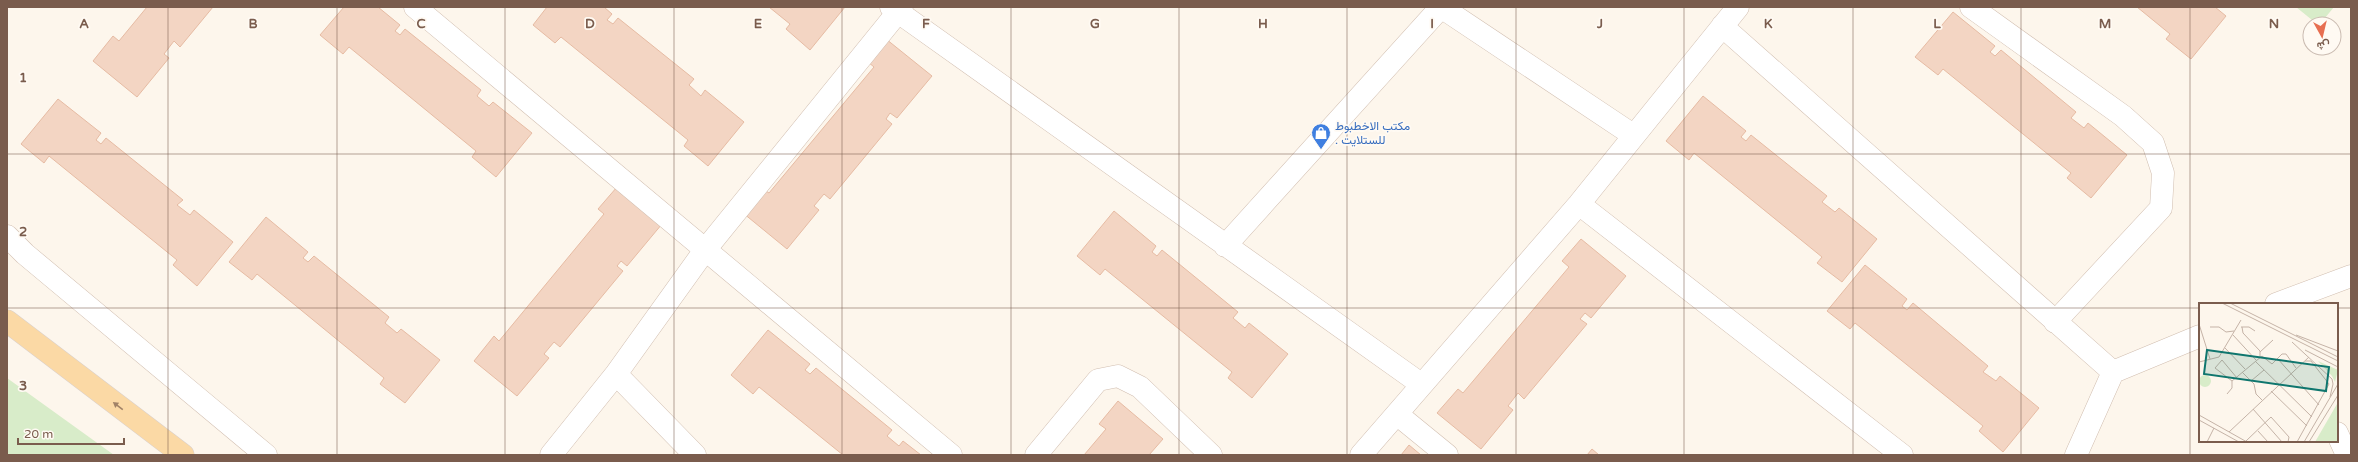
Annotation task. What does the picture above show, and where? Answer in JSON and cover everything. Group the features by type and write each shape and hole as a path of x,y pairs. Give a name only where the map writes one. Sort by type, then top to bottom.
{"main road":[{"path":"7,321 183,455"}],"street":[{"path":"414,7 951,455"},
{"path":"1225,246 1441,7 1633,135"},
{"path":"1361,455 1398,415 1421,384 1579,204 1633,135 1738,7"},
{"path":"1971,7 2123,116 2153,143 2163,174 2161,208 2055,322"},
{"path":"551,455 616,374 705,250 897,9 1225,246 1421,384"},
{"path":"1722,26 2113,372"},
{"path":"1579,204 1902,455"},
{"path":"7,236 25,254 266,455"},
{"path":"2279,303 2351,276"},
{"path":"2076,455 2113,372 2199,336"},
{"path":"616,374 695,455"},
{"path":"1036,455 1098,380 1118,376 1140,387 1211,455"},
{"path":"1398,415 1447,455"},
{"path":"2338,435 2347,455"}],"green space":[{"path":"2296,7 2334,7 2327,16 2307,16"},
{"path":"7,378 114,455 7,455"}],"building":[{"path":"147,7 213,7 180,47 174,41 164,54 169,58 137,97 93,61 113,36 119,41"},
{"path":"344,7 378,7 400,25 395,31 400,35 405,29 481,90 477,96 489,106 493,102 532,133 496,177 472,157 476,151 349,47 343,54 320,35"},
{"path":"547,7 604,7 612,14 607,20 613,24 618,18 694,79 689,85 701,96 705,90 744,122 708,166 684,146 688,140 561,37 555,43 533,25"},
{"path":"769,7 845,7 810,50 786,29 790,24"},
{"path":"2137,7 2215,7 2226,16 2191,59 2166,39 2170,34"},
{"path":"1953,12 1995,46 1990,52 1995,56 2001,50 2076,112 2071,118 2084,128 2088,123 2127,155 2091,198 2067,178 2071,173 1943,69 1938,75 1915,57"},
{"path":"886,39 932,76 897,118 890,113 886,119 892,124 830,199 824,194 814,206 819,210 787,249 743,213 763,189 769,193 874,67 868,62"},
{"path":"1703,96 1746,131 1741,137 1746,141 1751,135 1827,196 1822,202 1835,212 1839,208 1877,239 1842,282 1817,263 1822,257 1694,153 1689,160 1666,141"},
{"path":"58,99 101,133 96,140 101,144 106,138 183,200 177,205 190,215 194,210 233,242 197,286 173,265 177,260 49,156 44,163 21,144"},
{"path":"617,187 662,224 627,266 621,261 617,266 623,271 560,347 554,342 544,354 549,358 517,396 474,361 494,336 499,341 604,214 598,209"},
{"path":"1114,211 1156,246 1152,252 1157,256 1162,250 1238,312 1233,318 1245,328 1249,323 1288,354 1252,398 1228,378 1232,372 1105,269 1100,275 1077,256"},
{"path":"266,217 308,252 303,258 308,262 314,256 389,317 385,323 397,333 401,329 440,360 405,403 380,384 384,378 257,274 252,280 229,262"},
{"path":"1581,239 1626,276 1591,318 1585,313 1580,319 1587,324 1524,399 1518,393 1508,406 1513,410 1481,449 1437,413 1458,389 1463,393 1569,267 1562,261"},
{"path":"1865,265 1907,299 1902,306 1907,310 1913,303 1988,366 1983,372 1996,381 2000,376 2039,408 2003,452 1979,431 1983,426 1855,323 1850,329 1827,311"},
{"path":"768,330 810,364 805,370 810,374 816,368 892,430 887,436 899,446 903,441 921,455 843,455 759,387 753,394 731,375"},
{"path":"1118,401 1163,439 1149,455 1084,455 1106,429 1099,424"},
{"path":"1409,445 1421,455 1401,455"},
{"path":"1592,449 1599,455 1587,455"}],"place":[{"name":"مكتب الاخطبوط . للستلايت","path":"1321,150"}]}
